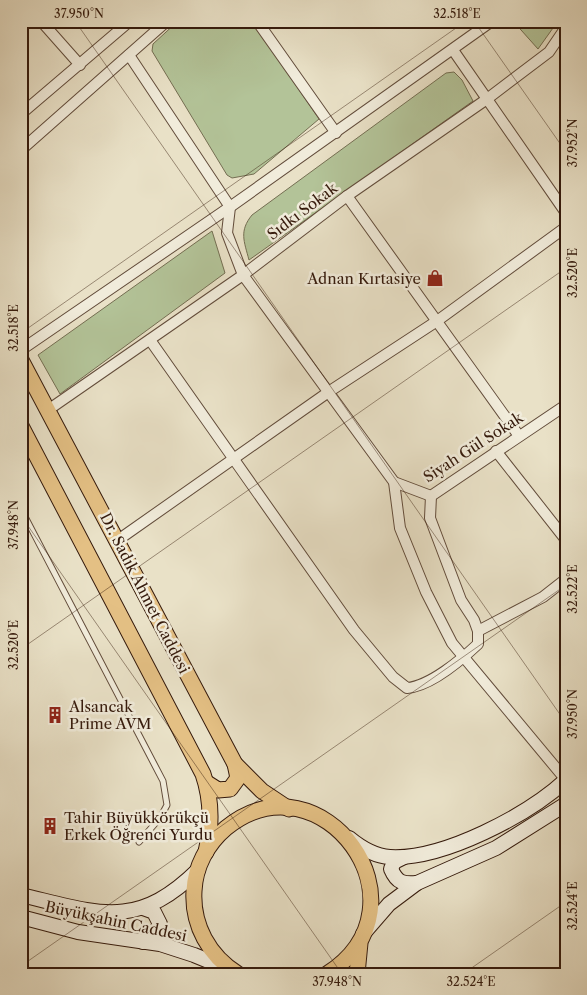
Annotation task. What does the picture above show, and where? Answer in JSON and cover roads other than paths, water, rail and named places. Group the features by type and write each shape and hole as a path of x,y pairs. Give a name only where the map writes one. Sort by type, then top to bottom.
{"main road":[{"name":"Dr. Sadık Ahmet Caddesi","path":"21,360 235,764 262,791 290,809"},
{"name":"Dr. Sadık Ahmet Caddesi","path":"24,436 198,762 206,783 211,816 206,852"},
{"path":"206,783 218,790 230,789 238,778 235,764"},
{"path":"235,972 212,950 198,926 194,898 198,870 206,852 218,836 239,820 263,810 290,809 308,812 325,820 362,848 380,855 404,856 421,854 462,842 548,797 566,780"},
{"path":"326,974 349,956 363,935 389,904 418,883 496,848 566,804"},
{"path":"348,837 362,859 370,884 370,910 358,951 357,974"},
{"path":"404,856 394,862 391,869 395,879 404,884 418,883"},
{"name":"Büyükşahin Caddesi","path":"21,895 98,912 128,911 143,908 172,894 198,870"},
{"path":"143,908 154,912 160,924 154,935 143,942"},
{"name":"Büyükşahin Caddesi","path":"21,917 78,932 176,948 235,972"}],"street":[{"path":"41,21 80,65"},
{"path":"21,114 130,21"},
{"path":"21,150 167,21"},
{"path":"257,21 336,133"},
{"path":"21,350 336,133 492,21"},
{"name":"Sıdkı Sokak","path":"48,410 244,275 347,196 487,99 549,52 566,27"},
{"path":"453,50 566,213"},
{"path":"129,56 230,207 227,234 244,275 330,391 394,482 400,528 426,592 452,643 465,656 566,780"},
{"path":"347,196 519,436"},
{"path":"118,540 330,391 437,321 566,227"},
{"path":"150,340 233,461 354,630 393,677 407,688 418,687 465,656 478,644 478,631 452,578 430,518 431,496"},
{"name":"Siyah Gül Sokak","path":"394,482 431,496 566,405"},
{"path":"496,451 566,540"},
{"path":"478,631 544,597 566,579"}],"lane":[{"path":"21,509 163,781 167,805 160,818 139,842"}],"place":[{"name":"Adnan Kırtasiye","path":"435,278"},
{"name":"Alsancak Prime AVM","path":"55,715"},
{"name":"Tahir Büyükkörükçü Erkek Öğrenci Yurdu","path":"50,826"}]}
